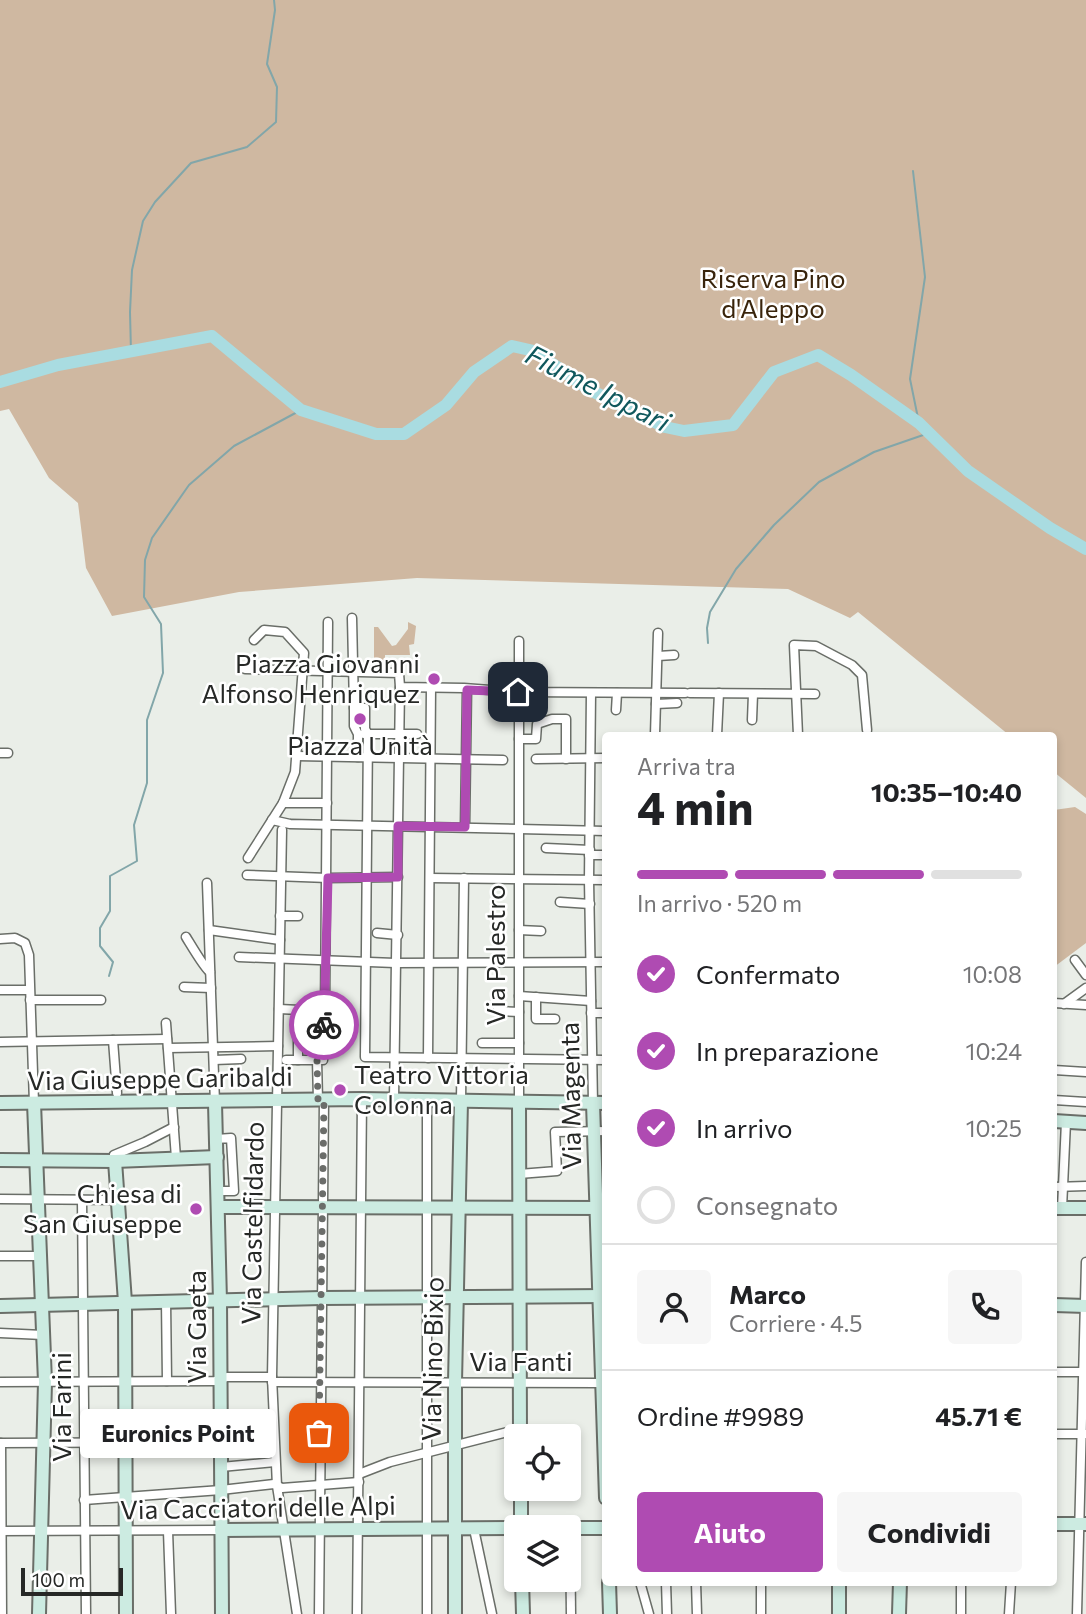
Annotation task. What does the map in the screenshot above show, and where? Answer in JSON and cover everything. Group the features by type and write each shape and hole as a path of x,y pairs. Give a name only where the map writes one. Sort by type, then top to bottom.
{"street":[{"path":"352,618 355,726 365,734 417,734"},
{"path":"286,1060 323,1060 328,878 328,622"},
{"path":"248,858 283,803 295,772 304,670 304,653 285,632 264,629 254,640"},
{"path":"655,732 658,633"},
{"name":"Via Palestro","path":"519,641 519,1424"},
{"path":"798,732 794,645 816,646 852,665 862,675 867,730"},
{"path":"657,656 674,655"},
{"path":"245,669 400,673 394,1099"},
{"path":"400,689 815,694"},
{"path":"428,1056 431,690"},
{"path":"465,827 467,690"},
{"path":"617,692 617,710"},
{"name":"Via Magenta","path":"591,693 591,1013 592,1060 599,1103 600,1131 602,1375"},
{"path":"717,732 719,693"},
{"path":"752,720 753,694"},
{"path":"656,704 677,703"},
{"path":"519,739 536,739 537,724 552,719 566,719 566,758"},
{"path":"365,734 365,1057 602,1060"},
{"path":"297,756 503,760"},
{"path":"536,759 602,758"},
{"path":"283,803 327,803"},
{"path":"272,820 290,824 432,824 602,831"},
{"name":"Via Castelfidardo","path":"282,830 272,1379 277,1486 297,1614"},
{"path":"546,848 602,854"},
{"path":"247,875 396,878"},
{"path":"464,878 462,1102 599,1103"},
{"path":"431,879 602,880"},
{"path":"207,884 215,1102"},
{"path":"560,902 590,904"},
{"path":"280,916 298,916"},
{"path":"209,930 280,940"},
{"path":"519,930 541,931"},
{"path":"377,933 398,935"},
{"path":"186,937 206,970 211,972"},
{"path":"0,939 15,938 25,943 29,955 45,1382 39,1614"},
{"path":"239,957 395,963 602,962"},
{"path":"1075,960 1086,975"},
{"path":"184,987 211,988"},
{"path":"1060,1004 1086,988"},
{"path":"0,990 29,990"},
{"path":"1060,1004 1083,1005 1086,994"},
{"path":"519,996 591,1001"},
{"path":"536,997 536,1019 555,1019"},
{"path":"30,1000 101,1000"},
{"path":"279,1009 300,1010"},
{"path":"497,1011 519,1012"},
{"path":"591,1013 602,1013"},
{"path":"166,1023 176,1158"},
{"path":"298,1036 302,1060"},
{"path":"0,1042 113,1040 212,1047 278,1046"},
{"path":"113,1040 117,1093"},
{"path":"482,1043 519,1043"},
{"path":"214,1060 241,1059"},
{"path":"317,1060 321,1100 324,1208 319,1614"},
{"path":"1057,1069 1086,1072"},
{"path":"357,1614 362,1099"},
{"name":"Via Giuseppe Garibaldi","path":"0,1103 362,1099 462,1102"},
{"path":"1057,1100 1086,1102"},
{"name":"Via Gaeta","path":"215,1102 219,1207 222,1614"},
{"path":"427,1102 427,1614"},
{"name":"Via Nino Bixio","path":"455,1614 456,1297 462,1102"},
{"path":"1086,1123 1060,1121 1058,1187 1058,1208 1086,1208"},
{"path":"126,1614 125,1302 114,1155 174,1126"},
{"path":"519,1174 557,1171 555,1132 600,1131"},
{"path":"216,1139 231,1138 234,1191 218,1191"},
{"path":"0,1160 115,1161 217,1157"},
{"path":"1058,1187 1086,1186"},
{"path":"0,1199 119,1200"},
{"name":"Via Farini","path":"82,1200 86,1614"},
{"path":"219,1207 601,1208"},
{"path":"0,1256 40,1256"},
{"path":"1077,1614 1083,1524 1086,1262"},
{"path":"0,1306 321,1298 602,1296"},
{"path":"166,1301 167,1381"},
{"path":"1057,1305 1086,1306"},
{"path":"0,1333 43,1335"},
{"path":"1057,1372 1085,1372"},
{"name":"Via Fanti","path":"0,1382 215,1381 226,1377 320,1383 519,1383 602,1375"},
{"path":"1057,1434 1084,1434"},
{"path":"84,1500 274,1484 282,1488 359,1478 390,1462 454,1444 504,1436"},
{"path":"2,1614 1,1443 220,1443 274,1438"},
{"path":"221,1467 275,1462"},
{"path":"1057,1524 1083,1524"},
{"name":"Via Cacciatori delle Alpi","path":"1,1531 504,1528"},
{"path":"581,1528 602,1528"},
{"path":"474,1529 492,1614"},
{"path":"169,1531 171,1614"},
{"path":"609,1586 610,1614"},
{"path":"641,1586 649,1614"},
{"path":"666,1586 667,1614"},
{"path":"696,1586 697,1614"},
{"path":"761,1586 761,1614"},
{"path":"839,1586 839,1614"},
{"path":"899,1614 900,1586"},
{"path":"961,1586 961,1614"},
{"path":"1009,1614 1011,1586"},
{"path":"522,1592 523,1614"},
{"path":"570,1592 571,1614"}],"green space":[{"name":"Riserva Pino d'Aleppo","path":"0,0 1086,0 1086,798 1057,774 1057,732 1005,732 858,612 850,618 788,589 417,578 239,592 112,616 86,568 78,503 49,478 9,409 0,411"},
{"path":"408,622 416,626 414,644 409,645 410,655 385,655 385,664 374,665 374,627 378,627 392,646 396,645 408,629"},
{"path":"1075,807 1086,814 1086,943 1057,965 1057,810"}],"waterway":[{"path":"131,352 132,270 143,221 155,202 191,163 247,147 276,122 277,87 267,64 274,0"},
{"path":"913,171 925,277 910,379 919,423"},
{"name":"Fiume Ippari","path":"0,382 58,365 212,336 301,410 376,434 404,434 446,405 474,372 512,346 534,351 590,390 665,427 684,431 733,425 774,372 818,355 919,423 968,471 1050,528 1086,549"},
{"path":"109,976 113,962 100,946 100,928 110,911 110,876 137,861 134,825 147,783 147,720 163,673 161,624 144,597 145,560 152,538 189,485 234,446 301,410"},
{"path":"708,643 710,612 736,569 774,525 819,482 874,452 929,433"}],"way so far":[{"path":"319,1433 324,1100 318,1100 317,1060 323,1060 324,1025"}],"place":[{"name":"Piazza Giovanni Alfonso Henriquez","path":"434,679"},
{"name":"Piazza Unità","path":"360,719"},
{"name":"Teatro Vittoria Colonna","path":"340,1090"},
{"name":"Chiesa di San Giuseppe","path":"196,1209"},
{"name":"Euronics Point","path":"319,1433"}],"route":[{"path":"324,1025 328,878 398,877 398,826 465,827 467,690 518,692"}]}
